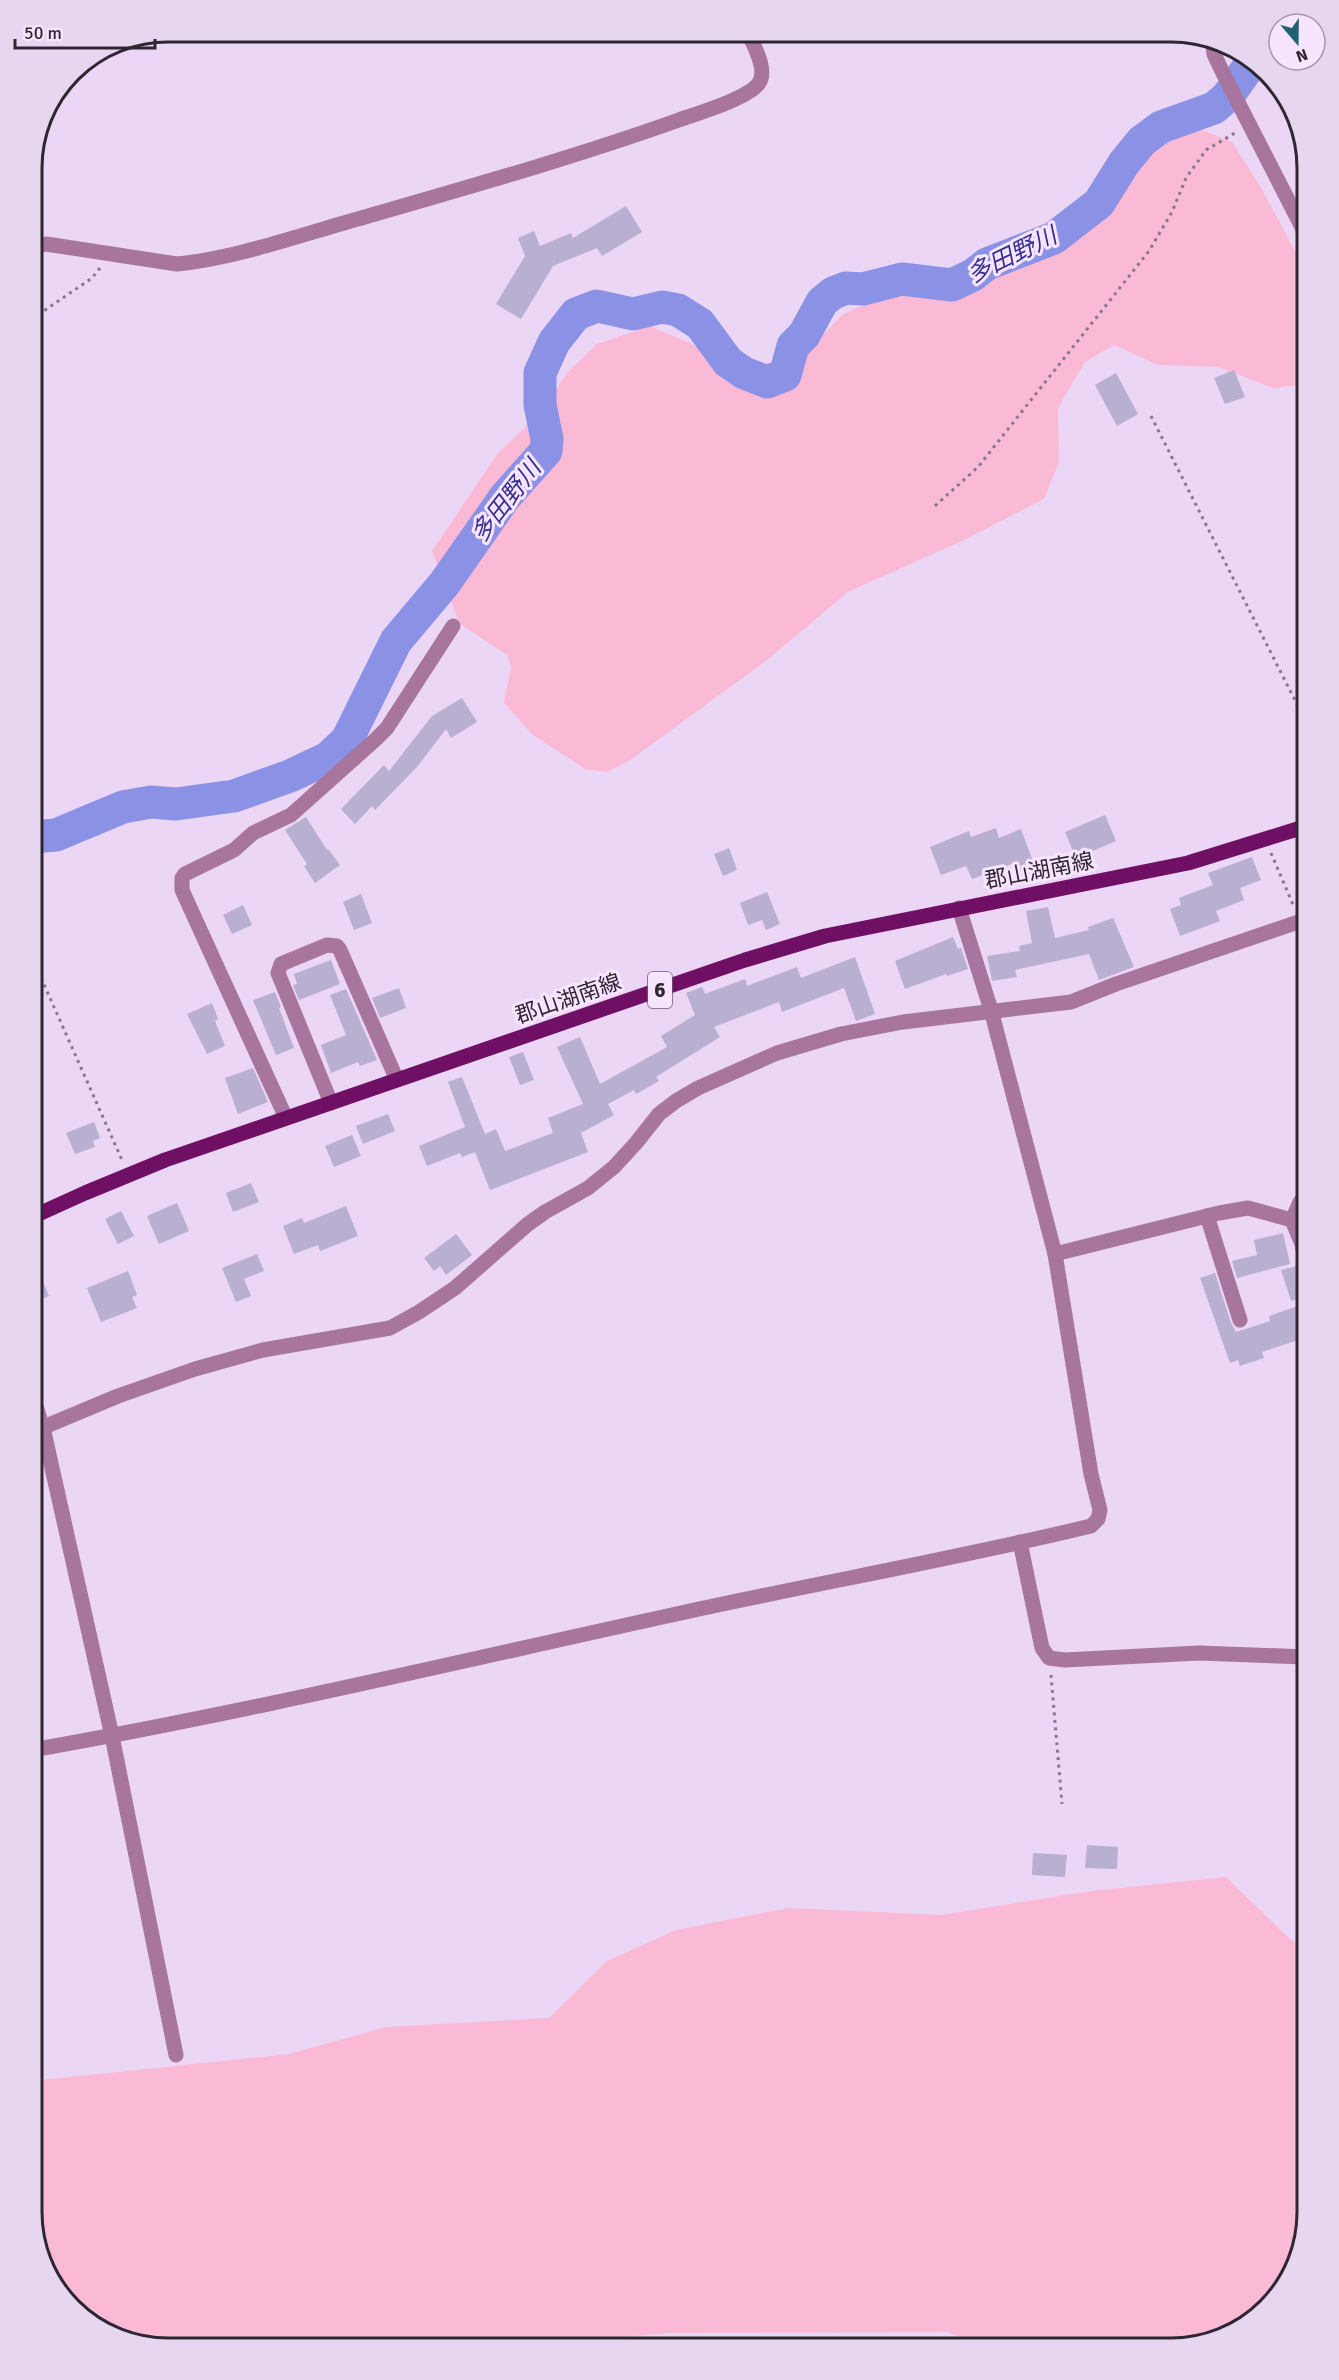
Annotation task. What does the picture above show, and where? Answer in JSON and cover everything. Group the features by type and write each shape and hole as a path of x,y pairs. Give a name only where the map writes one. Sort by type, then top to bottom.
{"main road":[{"name":"郡山湖南線","path":"42,1213 129,1175 286,1118 745,960 825,936 1188,863 1297,830"}],"street":[{"path":"42,245 177,264 265,245 400,207 618,142 729,101 760,82 760,63 752,42"},
{"path":"1214,50 1223,73 1297,216"},
{"path":"286,1118 182,890 182,878 185,874 234,849 253,832 291,815 376,739 387,728 453,626"},
{"path":"42,1748 112,1736 793,1588 1020,1542 1091,1526 1098,1520 1100,1510 1091,1474 1055,1254 992,1010 959,908"},
{"path":"42,1428 129,1392 195,1369 263,1350 390,1328 455,1288 528,1224 588,1188 614,1167 659,1114 698,1088 777,1053 841,1034 903,1022 1071,1002 1116,984 1297,922"},
{"path":"331,1103 278,973 280,964 327,945 337,946 340,950 397,1080"},
{"path":"1055,1254 1248,1208 1292,1220"},
{"path":"1297,1209 1292,1220 1297,1232"},
{"path":"1207,1216 1240,1320"},
{"path":"42,1450 112,1736 176,2055"},
{"path":"1020,1542 1042,1648 1049,1659 1199,1653 1297,1657"}],"path":[{"path":"935,506 978,467 1149,251 1172,212 1186,178 1206,150 1246,117"},
{"path":"42,312 92,278 110,254"},
{"path":"1151,416 1297,702"},
{"path":"1265,840 1297,906"},
{"path":"42,980 129,1175"},
{"path":"1049,1659 1062,1804"}],"shaded area":[{"path":"1190,125 1232,142 1262,189 1297,255 1297,385 1273,388 1218,367 1158,365 1114,345 1085,362 1058,408 1059,462 1044,499 964,540 848,592 767,660 629,761 607,772 585,769 533,735 504,703 511,667 507,655 459,623 432,551 498,453 540,413 567,373 597,344 650,326 690,343 736,368 801,358 842,315 878,298 917,295 1026,264 1158,146"},
{"path":"1226,1877 1291,1940 1297,1943 1297,2212 1293,2245 1276,2282 1254,2307 1227,2325 1204,2334 1172,2338 964,2338 947,2332 670,2333 612,2338 159,2338 143,2336 112,2325 85,2307 63,2282 49,2253 44,2237 42,2212 42,2080 289,2054 386,2027 549,2018 607,1961 676,1930 788,1908 941,1915 1091,1891"}],"building":[{"path":"626,206 642,232 602,256 597,248 553,266 521,319 496,304 525,256 518,238 534,231 540,246 571,233 573,238"},
{"path":"1234,370 1245,397 1225,404 1214,378"},
{"path":"1116,373 1138,414 1117,426 1095,385"},
{"path":"462,698 477,722 451,738 446,729 417,767 375,810 372,806 355,824 341,809 384,765 389,771 432,716"},
{"path":"1105,815 1116,841 1076,858 1065,832"},
{"path":"306,817 327,850 340,865 315,883 304,866 307,864 285,830"},
{"path":"996,828 999,838 1021,829 1037,872 1020,878 1014,863 972,879 966,866 941,875 930,847 969,831 971,837"},
{"path":"729,848 737,870 723,876 714,854"},
{"path":"1252,857 1261,880 1240,888 1244,900 1216,911 1220,921 1180,936 1170,909 1181,905 1179,898 1213,885 1208,873"},
{"path":"767,892 780,924 766,930 762,920 748,925 740,903"},
{"path":"361,894 372,923 354,930 343,902"},
{"path":"243,905 252,925 232,934 223,915"},
{"path":"1048,907 1055,938 1089,930 1088,927 1113,918 1134,967 1099,980 1089,954 1015,970 1017,977 992,981 987,956 1020,951 1019,946 1032,943 1026,911"},
{"path":"953,937 958,949 961,948 968,969 947,976 946,974 905,989 895,961"},
{"path":"855,957 875,1014 856,1021 844,988 782,1012 779,1002 714,1027 720,1037 656,1077 659,1081 636,1094 634,1090 608,1104 614,1115 581,1133 588,1152 490,1190 475,1152 462,1157 460,1153 427,1166 419,1146 465,1127 448,1082 462,1077 485,1134 496,1129 505,1151 553,1133 548,1118 583,1104 557,1047 580,1037 600,1084 667,1047 661,1036 695,1015 686,993 702,987 705,994 745,979 747,986 797,967 801,978"},
{"path":"331,960 340,984 299,1000 293,985 297,984 294,974"},
{"path":"399,988 406,1008 380,1018 372,998"},
{"path":"346,989 377,1060 360,1066 358,1062 331,1073 321,1045 346,1035 330,995"},
{"path":"275,992 294,1048 276,1055 253,1000"},
{"path":"212,1003 218,1019 215,1021 225,1046 207,1054 187,1014"},
{"path":"523,1052 534,1080 520,1085 509,1057"},
{"path":"253,1068 268,1102 238,1114 225,1078"},
{"path":"388,1114 395,1131 363,1144 356,1126"},
{"path":"94,1122 100,1138 93,1141 95,1147 75,1154 66,1133"},
{"path":"352,1135 361,1156 334,1167 325,1146"},
{"path":"251,1183 259,1202 233,1212 226,1193"},
{"path":"177,1203 189,1231 159,1244 147,1216"},
{"path":"346,1206 358,1236 320,1251 318,1245 294,1254 283,1226 302,1218 304,1223"},
{"path":"121,1211 134,1236 118,1244 105,1219"},
{"path":"1283,1233 1290,1264 1237,1278 1232,1261 1257,1255 1254,1240"},
{"path":"456,1234 472,1255 446,1275 440,1266 434,1271 424,1258"},
{"path":"257,1254 264,1271 244,1279 251,1296 236,1302 222,1268"},
{"path":"1296,1266 1297,1299 1291,1301 1281,1270"},
{"path":"128,1271 137,1295 132,1297 137,1308 101,1322 87,1288"},
{"path":"1215,1273 1236,1332 1270,1321 1269,1316 1297,1306 1297,1340 1262,1352 1264,1358 1240,1366 1238,1360 1230,1363 1200,1278"},
{"path":"42,1280 49,1296 42,1299"},
{"path":"1087,1845 1118,1847 1117,1869 1085,1868"},
{"path":"1033,1853 1067,1855 1065,1877 1032,1875"}],"waterway":[{"name":"多田野川","path":"42,836 56,835 123,807 151,802 176,804 234,796 290,776 328,758 347,740 396,641 444,584 505,497 546,451 547,439 540,405 540,373 554,342 576,314 597,306 633,314 662,307 678,310 700,324 728,362 744,373 767,382 785,375 793,346 804,335 822,302 833,293 846,288 863,289 902,279 952,285 973,275 987,264 1054,238 1099,203 1124,163 1142,141 1161,127 1214,108 1227,97 1248,68"}]}
